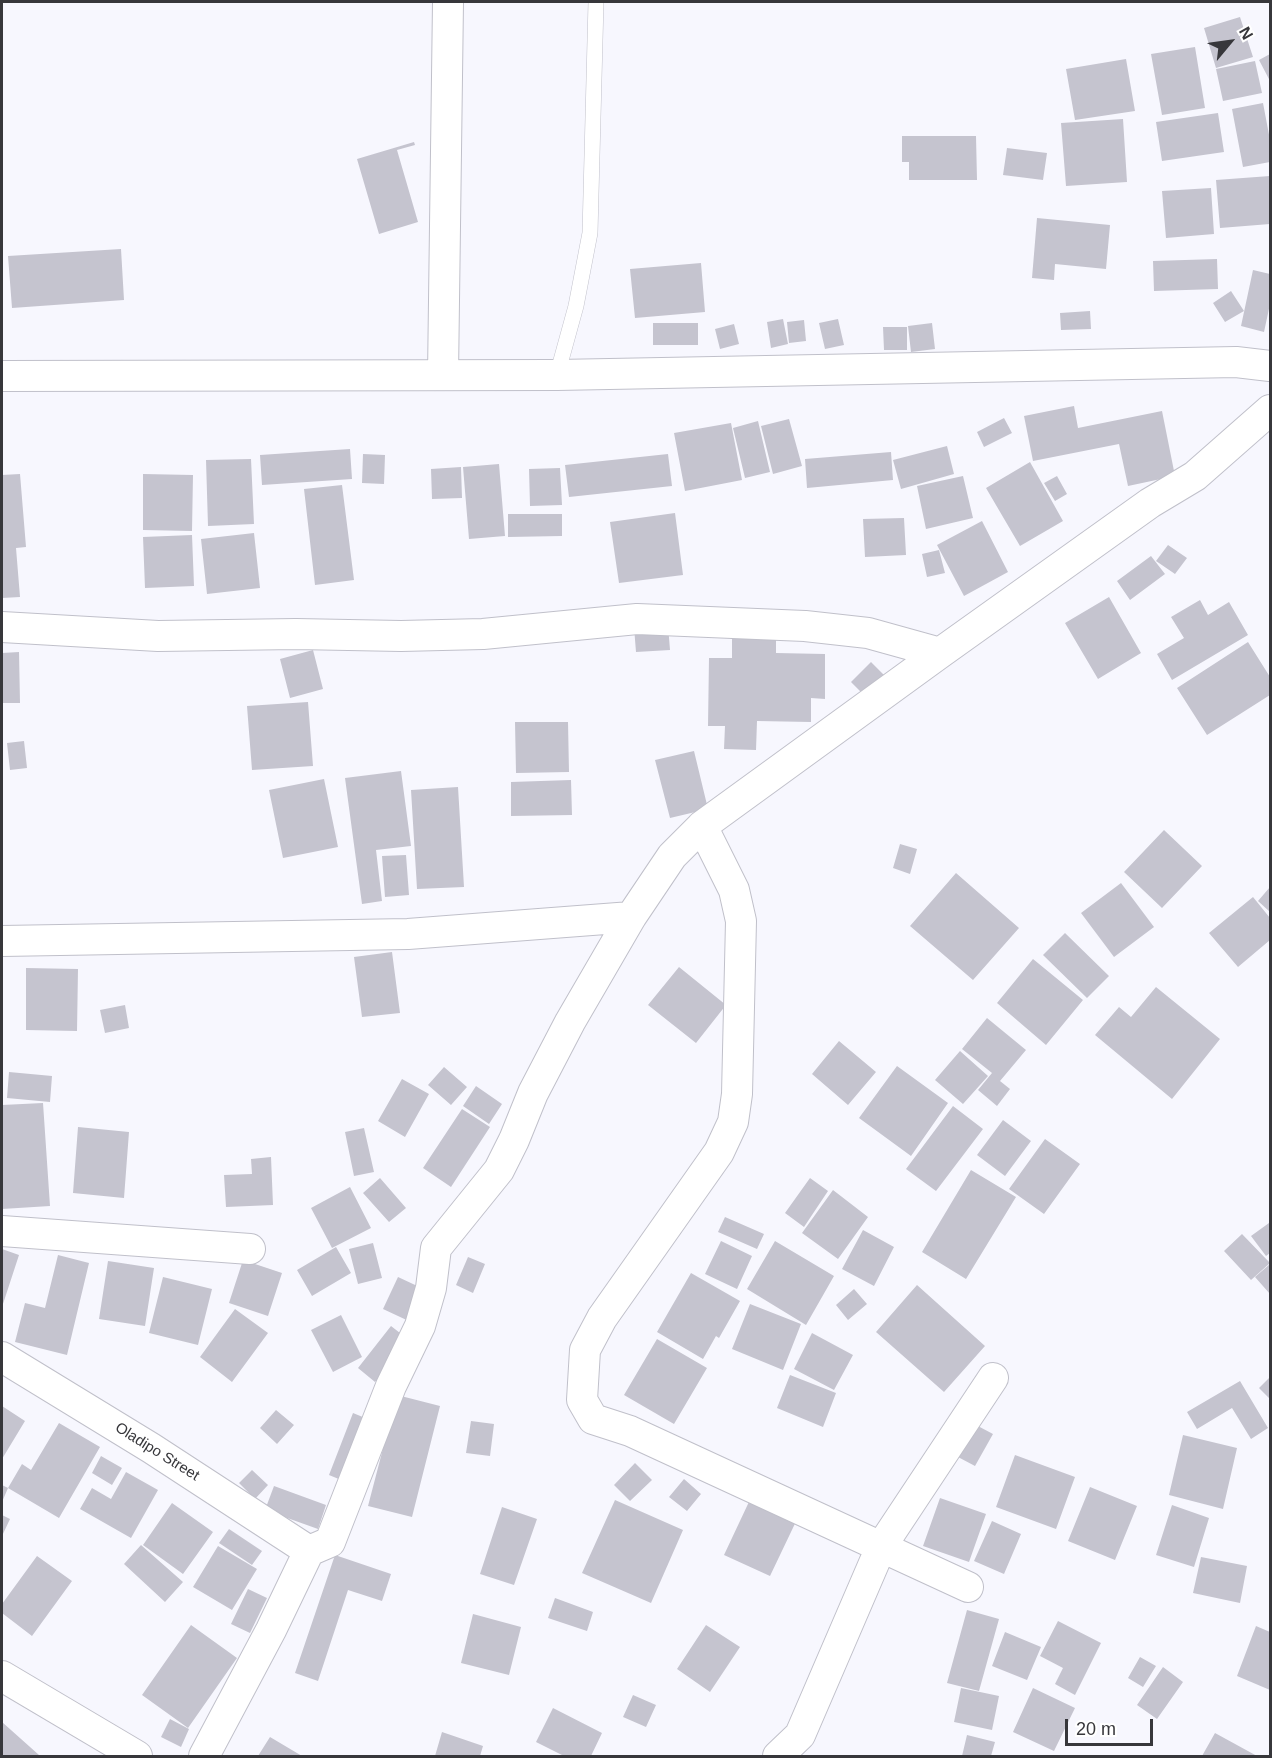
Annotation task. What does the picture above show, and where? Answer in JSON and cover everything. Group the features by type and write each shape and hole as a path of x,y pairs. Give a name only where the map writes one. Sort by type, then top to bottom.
{"street":[{"path":"443,375 448,2"},
{"path":"2,376 557,375 1236,362 1270,366"},
{"path":"204,1756 271,1630 309,1551 330,1542 391,1386 420,1326 431,1288 436,1248 499,1170 533,1093 570,1022 631,917 672,856 702,826 940,653 1150,503 1195,476 1270,410"},
{"path":"2,627 158,636 296,634 401,636 483,634 637,619 805,626 868,633 940,653"},
{"path":"702,826 734,890 741,921 737,1094 733,1122 719,1152 602,1318 585,1350 582,1400 593,1419 630,1431 968,1587"},
{"path":"2,941 408,934 631,917"},
{"path":"2,1231 250,1249"},
{"name":"Oladipo Street","path":"2,1357 152,1448 309,1551"},
{"path":"778,1756 805,1746 881,1547 993,1378"},
{"path":"2,1676 137,1756"}],"lane":[{"path":"557,375 576,306 590,233 596,2"}],"building":[{"path":"1240,17 1253,57 1216,68 1204,28"},
{"path":"1195,47 1205,108 1162,115 1151,54"},
{"path":"1270,54 1270,81 1259,60"},
{"path":"1126,59 1135,111 1075,120 1066,69"},
{"path":"1255,61 1262,93 1223,101 1216,69"},
{"path":"1263,103 1270,140 1270,162 1243,167 1232,109"},
{"path":"1218,113 1224,152 1162,161 1156,122"},
{"path":"1123,119 1127,182 1066,186 1061,123"},
{"path":"902,136 976,136 977,180 909,180 909,162 902,162"},
{"path":"414,142 415,145 397,150 418,222 379,234 357,159"},
{"path":"1007,148 1047,153 1043,180 1003,175"},
{"path":"1270,176 1270,224 1220,228 1216,180"},
{"path":"1211,188 1214,234 1166,238 1162,191"},
{"path":"1037,218 1110,225 1106,269 1055,264 1054,280 1032,278"},
{"path":"121,249 124,300 12,308 8,256"},
{"path":"1217,259 1218,289 1154,291 1153,261"},
{"path":"701,263 705,312 635,318 630,269"},
{"path":"1253,270 1270,274 1270,304 1264,332 1241,326"},
{"path":"1231,291 1244,311 1225,322 1213,303"},
{"path":"1090,311 1091,329 1061,330 1060,313"},
{"path":"783,319 788,344 771,348 767,322"},
{"path":"838,319 844,345 825,349 819,323"},
{"path":"804,320 806,341 789,343 787,322"},
{"path":"653,323 698,323 698,345 653,345"},
{"path":"932,323 935,349 911,352 908,326"},
{"path":"734,324 739,344 720,349 715,329"},
{"path":"883,327 907,327 907,350 884,350"},
{"path":"1074,406 1078,428 1162,411 1175,476 1128,486 1119,444 1033,461 1024,416"},
{"path":"1004,418 1012,433 984,447 977,432"},
{"path":"789,419 802,466 773,474 761,426"},
{"path":"758,421 770,472 745,478 733,428"},
{"path":"731,423 742,480 685,491 674,433"},
{"path":"947,446 954,474 901,489 893,460"},
{"path":"350,449 352,479 262,485 260,455"},
{"path":"891,452 893,480 807,488 805,459"},
{"path":"363,454 385,455 384,484 362,483"},
{"path":"668,454 672,486 569,497 565,465"},
{"path":"251,459 254,524 208,526 206,460"},
{"path":"1030,462 1063,521 1020,546 986,488"},
{"path":"499,464 505,536 469,539 463,467"},
{"path":"461,467 462,498 432,499 431,469"},
{"path":"560,468 562,505 530,506 529,469"},
{"path":"20,474 26,547 16,548 20,597 2,598 2,475"},
{"path":"143,474 193,475 192,531 143,530"},
{"path":"963,476 973,518 926,529 917,486"},
{"path":"1057,476 1067,494 1055,501 1044,483"},
{"path":"342,485 354,580 315,585 304,489"},
{"path":"675,513 683,575 619,583 610,522"},
{"path":"508,514 562,514 562,536 508,537"},
{"path":"904,518 906,555 865,557 863,519"},
{"path":"982,521 1008,572 964,596 937,545"},
{"path":"254,533 260,588 207,594 201,539"},
{"path":"192,535 194,586 145,588 143,537"},
{"path":"1168,545 1187,558 1175,574 1156,561"},
{"path":"939,550 945,573 927,577 922,554"},
{"path":"1151,556 1165,574 1130,600 1117,581"},
{"path":"1109,597 1141,653 1098,679 1065,623"},
{"path":"1200,600 1208,615 1229,602 1248,635 1172,680 1157,654 1184,638 1171,617"},
{"path":"668,625 670,650 636,652 634,627"},
{"path":"732,637 776,638 776,653 825,654 825,699 811,698 811,722 757,721 756,750 724,749 725,726 708,726 709,658 732,658"},
{"path":"1248,642 1270,677 1270,695 1207,735 1177,688"},
{"path":"313,650 323,689 290,698 280,659"},
{"path":"19,652 20,703 2,703 2,653"},
{"path":"871,662 885,676 865,696 851,682"},
{"path":"308,702 313,766 252,770 247,706"},
{"path":"515,722 568,722 569,772 516,773"},
{"path":"24,741 27,768 10,770 7,743"},
{"path":"694,751 708,809 670,818 655,760"},
{"path":"401,771 411,846 376,850 382,901 362,904 345,778"},
{"path":"324,779 338,847 283,858 269,790"},
{"path":"571,780 572,815 511,816 511,782"},
{"path":"458,787 464,887 417,889 411,790"},
{"path":"1164,830 1202,866 1162,908 1124,872"},
{"path":"900,844 917,849 910,874 893,868"},
{"path":"406,855 409,895 385,897 382,856"},
{"path":"956,873 1019,928 973,980 910,926"},
{"path":"1121,883 1154,927 1114,957 1081,913"},
{"path":"1270,887 1270,912 1258,901"},
{"path":"1253,897 1270,918 1270,940 1238,967 1209,933"},
{"path":"1065,933 1109,976 1087,998 1043,955"},
{"path":"392,952 400,1013 362,1017 354,957"},
{"path":"1033,959 1083,1000 1046,1045 997,1003"},
{"path":"679,967 726,1005 696,1043 648,1005"},
{"path":"26,968 78,969 77,1031 26,1030"},
{"path":"1156,987 1220,1039 1172,1099 1095,1035 1119,1007 1131,1017"},
{"path":"125,1005 129,1028 105,1033 100,1010"},
{"path":"987,1018 1026,1050 1000,1081 1010,1089 997,1106 978,1090 992,1073 962,1049"},
{"path":"839,1041 876,1072 848,1105 812,1074"},
{"path":"960,1051 988,1076 963,1104 935,1080"},
{"path":"897,1066 948,1103 911,1156 859,1118"},
{"path":"444,1067 467,1087 451,1105 428,1085"},
{"path":"9,1072 52,1076 50,1102 7,1098"},
{"path":"402,1079 429,1094 405,1137 378,1121"},
{"path":"476,1086 502,1104 489,1124 463,1106"},
{"path":"43,1103 50,1206 2,1209 2,1105"},
{"path":"953,1106 983,1129 936,1191 906,1169"},
{"path":"462,1109 490,1127 451,1187 423,1168"},
{"path":"1003,1120 1031,1141 1005,1176 977,1155"},
{"path":"78,1127 129,1132 124,1198 73,1193"},
{"path":"364,1128 374,1172 354,1176 345,1132"},
{"path":"1045,1139 1080,1164 1044,1214 1009,1189"},
{"path":"271,1157 273,1205 226,1207 224,1175 252,1174 251,1159"},
{"path":"971,1170 1016,1197 966,1279 922,1252"},
{"path":"380,1178 406,1208 389,1222 363,1193"},
{"path":"810,1178 828,1191 804,1227 785,1213"},
{"path":"350,1187 371,1228 332,1248 311,1208"},
{"path":"833,1190 868,1217 838,1259 802,1233"},
{"path":"725,1217 764,1234 757,1249 718,1232"},
{"path":"1269,1223 1270,1253 1266,1256 1251,1236"},
{"path":"863,1230 894,1247 874,1286 842,1269"},
{"path":"1242,1234 1270,1263 1251,1280 1224,1251"},
{"path":"721,1241 752,1256 737,1289 705,1274"},
{"path":"775,1241 834,1276 806,1325 747,1289"},
{"path":"373,1243 382,1278 358,1284 349,1249"},
{"path":"336,1247 351,1273 312,1296 297,1270"},
{"path":"2,1249 19,1255 2,1307"},
{"path":"58,1255 89,1263 67,1355 15,1342 25,1303 45,1308"},
{"path":"468,1257 485,1264 473,1293 456,1285"},
{"path":"243,1260 282,1273 268,1316 229,1303"},
{"path":"108,1261 154,1268 145,1326 99,1319"},
{"path":"1270,1264 1270,1294 1255,1277"},
{"path":"691,1273 740,1301 719,1338 716,1336 703,1359 657,1332"},
{"path":"163,1277 212,1289 198,1345 149,1333"},
{"path":"398,1277 428,1291 413,1323 383,1309"},
{"path":"917,1285 985,1346 944,1392 876,1332"},
{"path":"854,1289 867,1304 848,1320 836,1305"},
{"path":"750,1304 801,1324 783,1370 732,1349"},
{"path":"235,1309 268,1333 232,1382 200,1357"},
{"path":"341,1315 362,1357 333,1372 311,1330"},
{"path":"391,1326 409,1340 375,1382 358,1368"},
{"path":"812,1333 853,1355 834,1390 794,1369"},
{"path":"657,1339 707,1368 674,1424 624,1395"},
{"path":"790,1375 836,1393 823,1427 777,1408"},
{"path":"1270,1377 1270,1399 1259,1388"},
{"path":"1240,1381 1268,1428 1251,1439 1232,1408 1197,1429 1187,1412"},
{"path":"397,1395 440,1406 412,1517 368,1506"},
{"path":"2,1406 25,1421 2,1459"},
{"path":"276,1410 294,1425 277,1444 260,1428"},
{"path":"353,1413 370,1420 346,1482 329,1475"},
{"path":"471,1421 494,1424 490,1456 466,1453"},
{"path":"59,1423 100,1447 59,1518 8,1488 22,1464 31,1470"},
{"path":"976,1425 993,1434 975,1466 958,1457"},
{"path":"1183,1435 1237,1448 1223,1509 1169,1495"},
{"path":"1015,1455 1075,1477 1056,1529 996,1507"},
{"path":"101,1456 122,1468 112,1485 92,1473"},
{"path":"635,1463 652,1480 630,1501 614,1485"},
{"path":"252,1470 268,1485 255,1499 239,1483"},
{"path":"126,1472 158,1490 131,1538 80,1509 92,1488 111,1499"},
{"path":"684,1479 701,1494 687,1511 669,1497"},
{"path":"2,1485 8,1488 2,1502"},
{"path":"274,1486 326,1505 318,1529 265,1510"},
{"path":"1090,1487 1137,1506 1115,1560 1068,1541"},
{"path":"755,1489 801,1511 770,1576 724,1555"},
{"path":"940,1498 986,1514 969,1562 923,1546"},
{"path":"615,1500 683,1530 651,1603 582,1573"},
{"path":"172,1503 213,1532 183,1574 143,1545"},
{"path":"1172,1505 1209,1518 1194,1567 1156,1555"},
{"path":"502,1507 537,1519 514,1585 480,1574"},
{"path":"2,1515 10,1519 2,1536"},
{"path":"992,1521 1021,1534 1004,1574 974,1561"},
{"path":"229,1529 262,1551 252,1565 219,1543"},
{"path":"141,1545 183,1582 165,1602 124,1564"},
{"path":"218,1546 257,1569 232,1610 193,1587"},
{"path":"335,1555 391,1574 382,1601 348,1590 318,1681 295,1673"},
{"path":"37,1556 72,1581 32,1636 2,1613 2,1604"},
{"path":"1201,1557 1247,1566 1240,1603 1193,1593"},
{"path":"248,1589 267,1598 250,1633 231,1624"},
{"path":"555,1598 593,1612 587,1631 548,1618"},
{"path":"967,1610 999,1619 979,1691 947,1683"},
{"path":"473,1614 521,1627 509,1675 461,1663"},
{"path":"1058,1621 1101,1643 1075,1695 1055,1684 1063,1668 1040,1656"},
{"path":"191,1625 237,1658 188,1728 142,1695"},
{"path":"706,1625 740,1647 710,1692 677,1669"},
{"path":"1256,1626 1270,1632 1270,1690 1237,1676"},
{"path":"1005,1632 1041,1647 1027,1680 992,1666"},
{"path":"1140,1657 1156,1666 1143,1687 1128,1678"},
{"path":"1163,1667 1183,1682 1157,1719 1137,1705"},
{"path":"961,1688 999,1696 992,1730 954,1722"},
{"path":"1033,1688 1075,1708 1054,1751 1013,1732"},
{"path":"633,1695 656,1705 646,1727 623,1717"},
{"path":"553,1708 602,1733 591,1756 564,1756 536,1742"},
{"path":"170,1719 189,1729 181,1747 161,1737"},
{"path":"2,1722 39,1755 2,1756"},
{"path":"442,1732 483,1746 480,1756 435,1756"},
{"path":"1215,1733 1257,1756 1202,1756"},
{"path":"967,1735 995,1742 991,1756 962,1756"},
{"path":"270,1737 302,1756 258,1756"}]}
